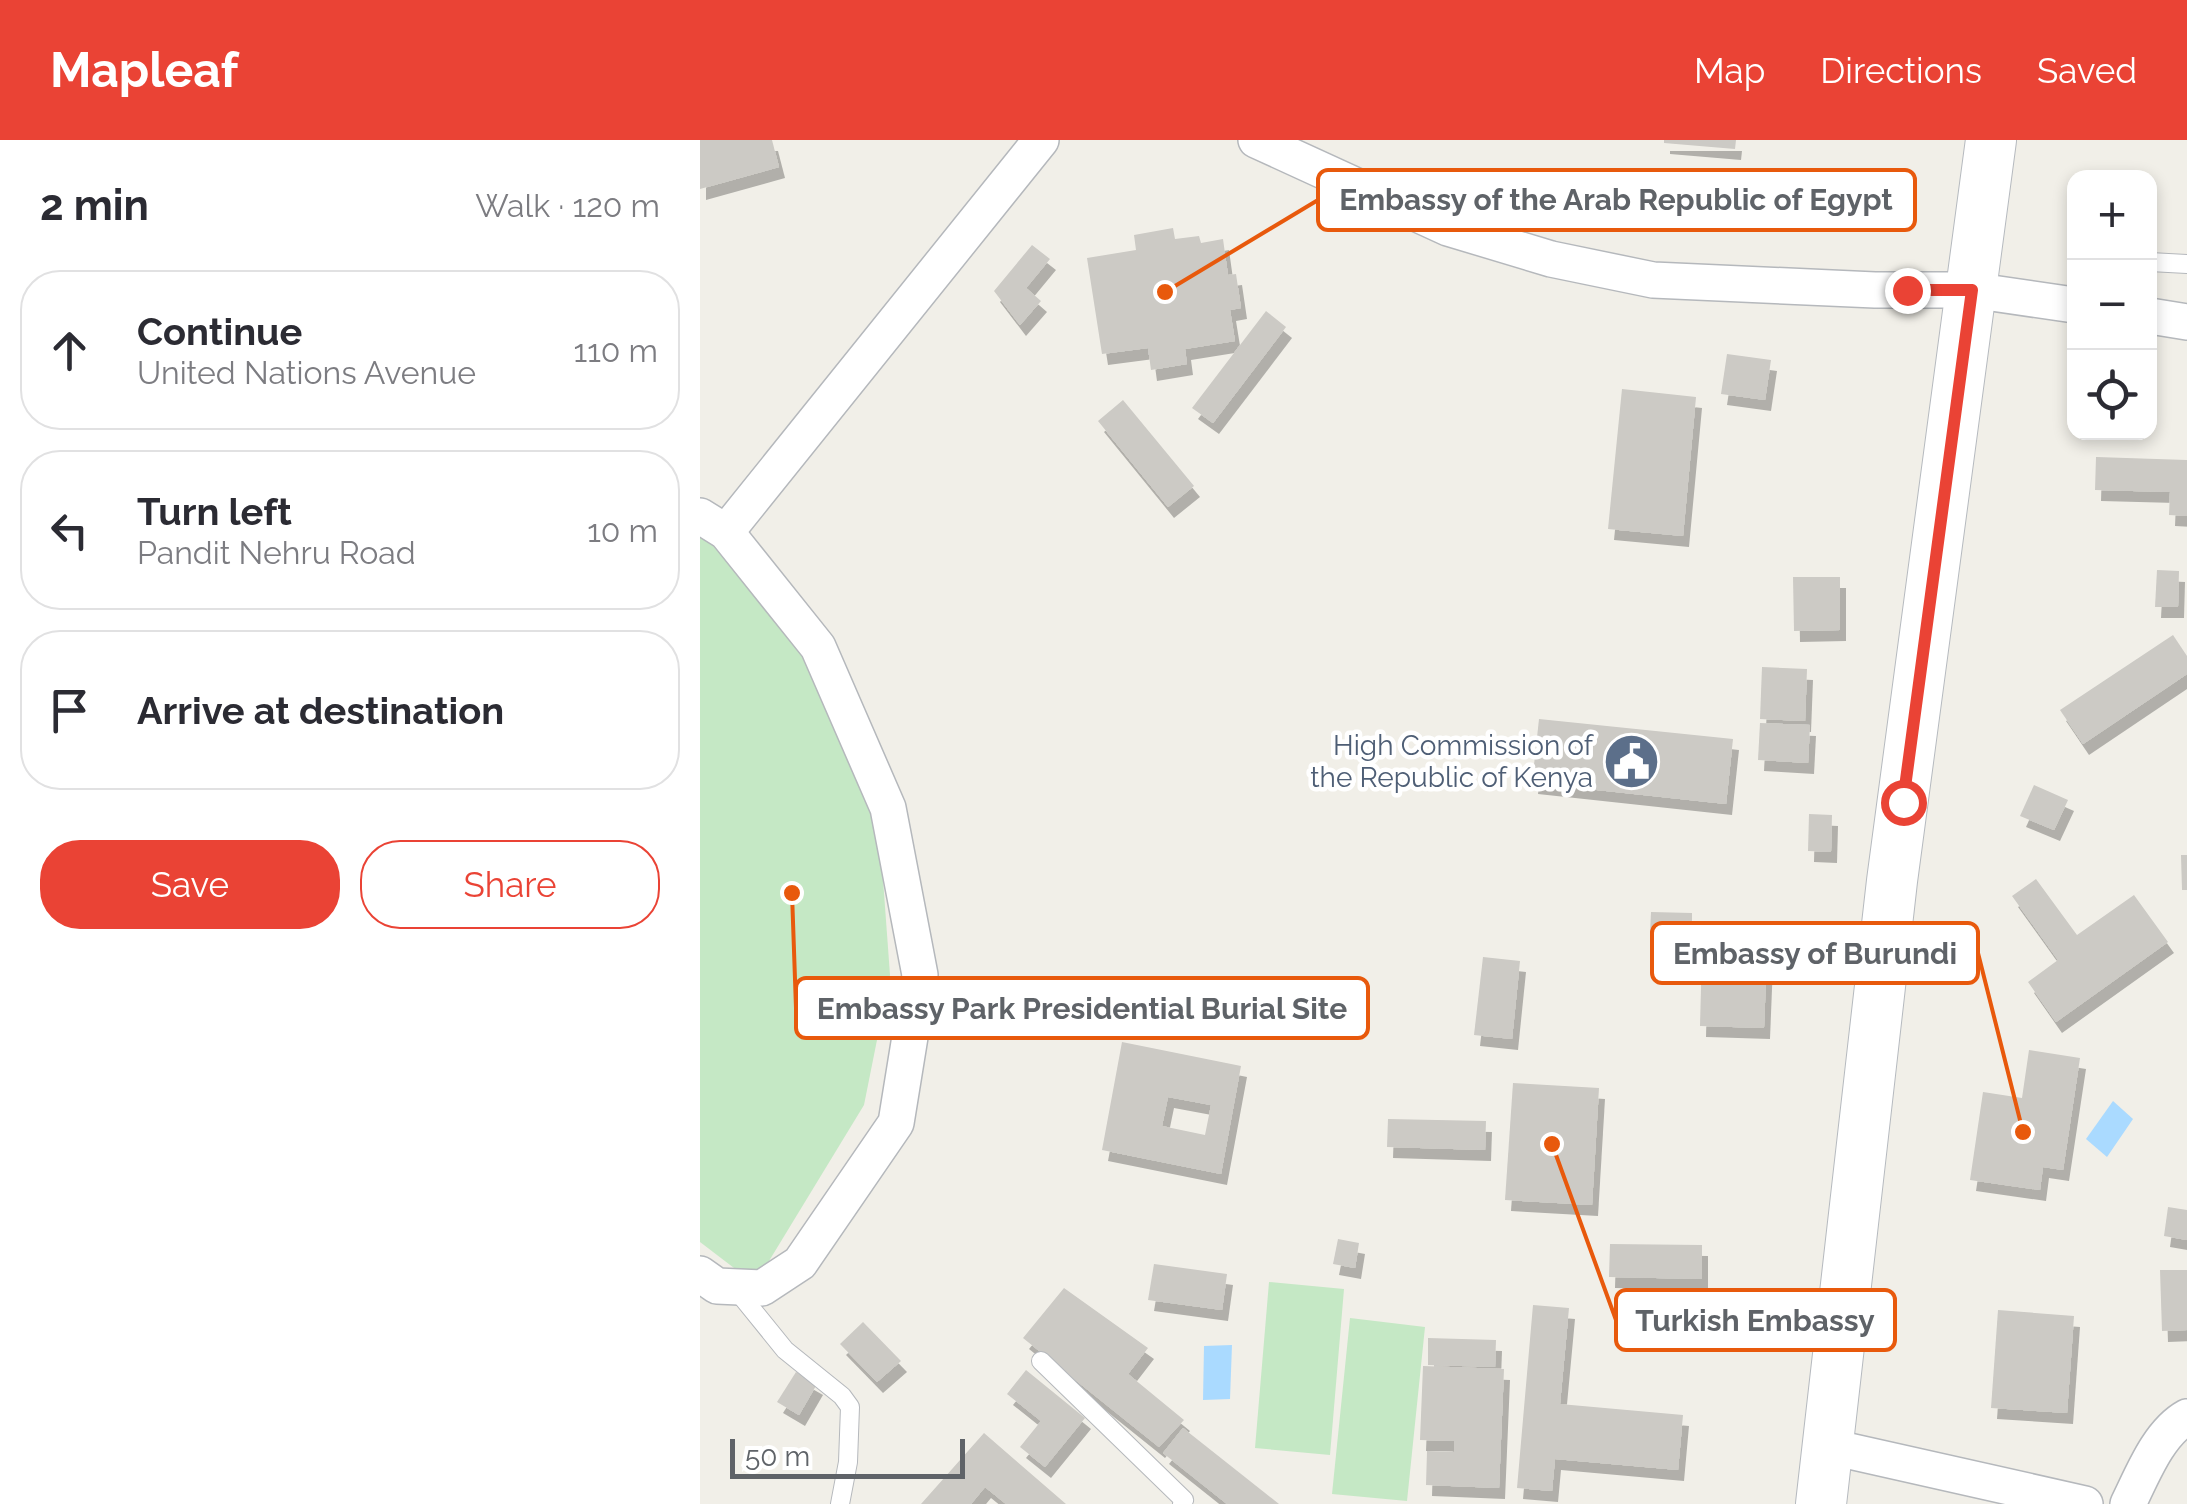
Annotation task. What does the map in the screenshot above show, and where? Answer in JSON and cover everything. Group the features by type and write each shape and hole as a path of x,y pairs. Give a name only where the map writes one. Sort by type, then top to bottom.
{"main road":[{"path":"1821,1504 1892,881 1991,140"}],"street":[{"path":"700,1274 717,1286 762,1288 800,1262 896,1123 920,975 888,808 818,646 713,524 1041,140"},
{"path":"1256,140 1448,228 1552,259 1653,280 1875,290 1972,290 2067,304"},
{"path":"2157,317 2187,322"},
{"path":"2128,1504 2146,1467 2176,1423 2187,1417"},
{"path":"1827,1446 2085,1504"}],"lane":[{"path":"2157,262 2187,264"},
{"path":"734,1286 784,1350 842,1396 850,1407 848,1462 840,1504"},
{"path":"1040,1360 1184,1500 1182,1504"}],"green space":[{"path":"700,531 811,656 878,811 890,975 864,1105 755,1284 700,1242"},
{"path":"1269,1282 1344,1289 1330,1455 1255,1448"},
{"path":"1350,1318 1425,1327 1407,1501 1332,1494"}],"water":[{"path":"2113,1101 2133,1119 2107,1157 2086,1139"},
{"path":"1232,1345 1230,1399 1203,1400 1204,1346"}],"building":[{"path":"700,140 772,140 779,167 700,189"},
{"path":"1664,140 1736,140 1735,149"},
{"path":"1173,228 1175,239 1199,236 1201,243 1223,239 1228,275 1236,274 1241,308 1230,310 1235,341 1185,349 1187,364 1151,370 1148,348 1102,354 1087,258 1136,250 1134,235"},
{"path":"1032,245 1050,259 1026,288 1041,301 1020,325 994,291"},
{"path":"1266,311 1286,327 1213,423 1192,408"},
{"path":"1727,354 1771,360 1765,400 1721,394"},
{"path":"1622,389 1696,397 1683,536 1608,529"},
{"path":"1123,400 1194,486 1168,507 1098,421"},
{"path":"2096,457 2187,460 2187,516 2169,515 2170,492 2095,490"},
{"path":"2157,570 2179,571 2178,607 2155,607"},
{"path":"1793,577 1840,577 1840,630 1794,631"},
{"path":"2173,635 2187,656 2187,674 2083,744 2060,710"},
{"path":"1762,667 1807,669 1805,721 1760,719"},
{"name":"High Commission of the Republic of Kenya","path":"1539,719 1733,739 1726,804 1532,783"},
{"path":"1760,723 1810,725 1808,763 1758,760"},
{"path":"2034,785 2068,800 2054,830 2020,816"},
{"path":"1809,814 1832,815 1831,852 1808,851"},
{"path":"2181,855 2187,855 2187,890 2182,890"},
{"path":"2036,879 2077,935 2134,895 2168,942 2056,1022 2028,982 2058,960 2012,896"},
{"path":"1651,912 1692,913 1692,935 1650,934"},
{"path":"1702,951 1767,953 1764,1028 1700,1026"},
{"path":"1483,957 1520,961 1512,1039 1474,1035"},
{"path":"1122,1042 1241,1066 1221,1174 1102,1150","holes":["1168,1097 1211,1105 1205,1135 1162,1126"]},
{"path":"2029,1050 2080,1058 2063,1170 2043,1167 2040,1190 1970,1180 1983,1092 2022,1098"},
{"path":"1513,1083 1599,1088 1592,1205 1505,1200"},
{"path":"1388,1119 1486,1121 1485,1150 1387,1147"},
{"path":"2168,1207 2187,1210 2187,1240 2164,1236"},
{"path":"1338,1239 1359,1243 1355,1268 1333,1264"},
{"path":"1610,1244 1702,1245 1702,1279 1609,1277"},
{"path":"1154,1264 1227,1274 1222,1310 1148,1300"},
{"path":"2160,1270 2187,1270 2187,1330 2162,1331"},
{"path":"1064,1288 1148,1348 1128,1374 1184,1420 1159,1447 1023,1338"},
{"path":"1533,1305 1569,1308 1560,1404 1683,1415 1678,1470 1555,1459 1552,1491 1517,1488"},
{"path":"1998,1310 2074,1316 2067,1413 1991,1408"},
{"path":"863,1322 901,1361 877,1382 840,1344"},
{"path":"1428,1338 1496,1340 1495,1367 1428,1365"},
{"path":"1423,1366 1504,1369 1499,1488 1426,1485 1427,1451 1454,1452 1454,1441 1420,1440"},
{"path":"1026,1370 1085,1418 1045,1467 1020,1447 1041,1421 1007,1394"},
{"path":"796,1372 817,1384 799,1415 777,1402"},
{"path":"1183,1428 1279,1504 1227,1504 1163,1453"},
{"path":"984,1433 1066,1504 1006,1504 985,1487 971,1504 921,1504"}],"place":[{"name":"Embassy of the Arab Republic of Egypt","path":"1165,292"},
{"name":"High Commission of the Republic of Kenya","path":"1632,761"},
{"name":"Embassy Park Presidential Burial Site","path":"792,893"},
{"name":"Embassy of Burundi","path":"2023,1132"},
{"name":"Turkish Embassy","path":"1552,1144"}],"route":[{"path":"1903,802 1972,290 1907,290"}]}
